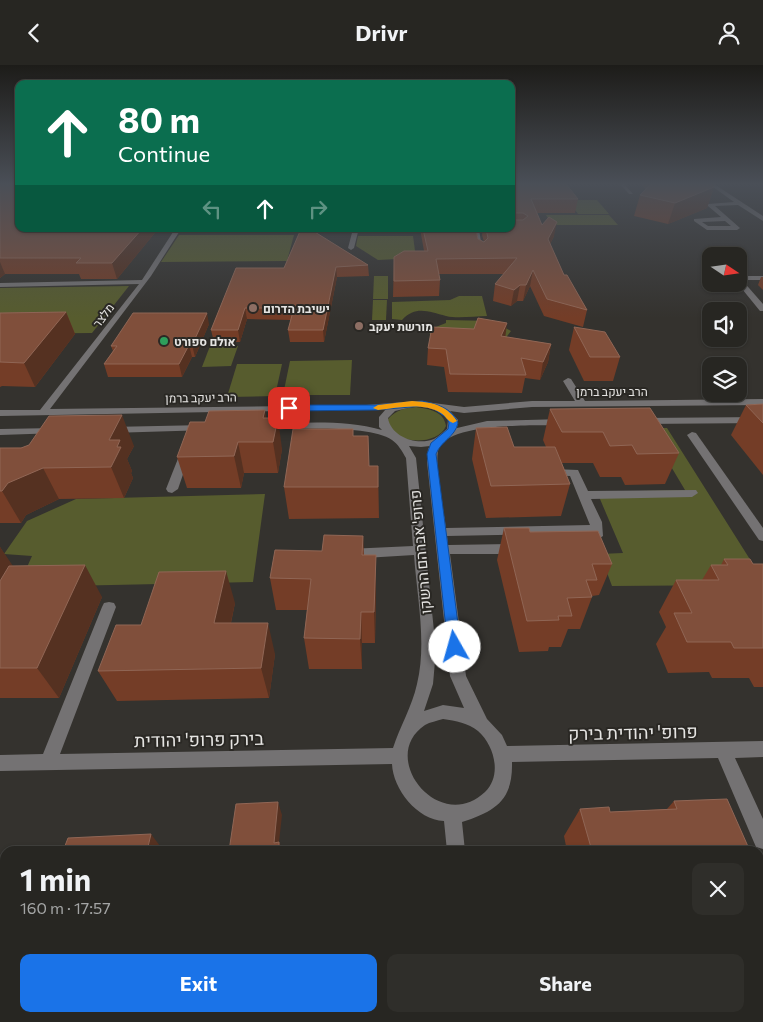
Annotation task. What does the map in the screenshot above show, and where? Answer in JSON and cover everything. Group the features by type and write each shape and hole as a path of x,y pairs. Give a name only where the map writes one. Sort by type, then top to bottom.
{"street":[{"name":"מלצר","path":"43,412 143,282 176,232"},
{"path":"351,248 355,232"},
{"path":"477,232 481,254"},
{"path":"748,279 763,278"},
{"path":"0,285 143,282"},
{"path":"748,291 763,309"},
{"path":"568,381 582,404"},
{"name":"הרב יעקב ברמן","path":"432,406 464,409 514,405 763,402"},
{"path":"394,437 384,428 384,419 390,411 402,405 417,403 446,411 451,417 453,426 445,436"},
{"name":"הרב יעקב ברמן","path":"0,413 376,408 402,405"},
{"path":"629,421 763,420"},
{"path":"254,427 335,426 381,432 420,444 487,424 573,422"},
{"path":"100,430 214,427"},
{"path":"172,489 194,428"},
{"path":"0,432 62,431"},
{"path":"692,435 761,530"},
{"name":"פרופ' אברהם הרשקו","path":"445,436 435,445 431,454 442,550 458,676 480,722"},
{"name":"פרופ' אברהם הרשקו","path":"394,437 405,447 411,457 429,650 428,668 421,701 410,728"},
{"path":"544,456 550,473 574,472 597,529 597,539 589,546"},
{"path":"584,495 692,493"},
{"path":"440,532 597,529"},
{"path":"442,550 531,549"},
{"path":"341,554 419,551"},
{"path":"48,762 109,607"},
{"path":"442,711 458,712 480,722 497,739 503,754 504,771 500,786 491,799 470,811 452,813 426,805 413,794 404,780 399,756 402,740 410,728 421,718 442,711"},
{"name":"פרופ' יהודית בירק","path":"503,754 763,749"},
{"path":"723,750 763,840"},
{"name":"בירק פרופ' יהודית","path":"0,763 399,756"},
{"path":"452,813 455,846"}],"green space":[{"path":"179,235 294,235 287,261 161,262"},
{"path":"358,236 413,236 416,258 378,260 356,246"},
{"path":"374,276 388,276 388,299 373,299"},
{"path":"129,286 92,333 0,334 0,288"},
{"path":"459,296 482,296 487,316 456,317 418,311 412,312 402,320 392,319 392,302 450,300"},
{"path":"373,300 387,300 386,320 372,320"},
{"path":"446,320 493,321 511,331 505,339 433,340 428,330 446,323"},
{"path":"210,346 238,346 231,366 202,367"},
{"path":"352,360 350,395 283,395 290,361"},
{"path":"237,364 282,364 275,396 227,397"},
{"path":"416,407 431,410 442,417 446,426 439,435 421,440 408,440 389,430 388,419 394,413"},
{"path":"648,428 667,428 763,580 745,585 612,586 600,554 623,553 597,492 685,490"},
{"path":"265,494 253,582 18,587 32,556 4,554 27,521 76,499"}],"building":[{"path":"0,229 15,229 15,232 139,232 112,263 76,263 81,258 0,258"},
{"path":"515,229 553,229 548,239 564,275 567,275 587,310 547,299 533,270 526,285 520,285 514,290 495,284 517,258 436,259 440,280 394,281 394,257 404,251 428,251 424,232 477,232 478,239 484,242 488,238 487,232 515,232"},
{"path":"300,232 315,232 368,265 336,267 323,330 288,330 294,308 245,308 238,330 211,330 236,268 284,268"},
{"path":"66,312 24,363 0,362 0,313"},
{"path":"133,313 207,313 192,345 189,345 179,364 104,364 117,346 111,346"},
{"path":"478,318 507,323 501,336 551,344 543,362 521,358 526,375 450,374 446,349 428,348 432,327 474,329"},
{"path":"574,327 605,332 620,357 590,357"},
{"path":"763,404 763,423 746,405"},
{"path":"650,408 679,453 637,454 632,445 610,446 603,432 562,432 550,409"},
{"path":"265,410 263,418 278,418 273,442 238,442 234,456 177,457 190,422 205,422 209,411"},
{"path":"122,415 109,440 120,440 117,447 121,447 111,467 43,468 8,483 0,491 0,448 21,448 29,445 49,416"},
{"path":"507,427 514,447 555,447 570,484 491,486 476,428"},
{"path":"293,429 353,429 353,436 368,436 369,466 378,466 378,487 284,487"},
{"path":"504,528 529,528 530,532 598,531 612,564 592,564 597,580 586,580 592,597 567,598 572,616 558,616 559,620 527,621"},
{"path":"324,535 363,536 362,555 376,555 374,612 361,612 360,639 304,638 311,579 270,578 275,550 322,551"},
{"path":"724,559 750,559 753,564 763,564 763,648 734,648 731,642 687,642 674,613 692,613 676,580 719,580 711,565 728,565"},
{"path":"85,565 37,668 0,668 0,581 9,566"},
{"path":"226,571 214,623 268,623 261,668 98,671 116,625 141,625 159,572"},
{"path":"727,799 748,846 591,846 580,809 609,807 610,812 677,809 674,801"},
{"path":"278,802 274,843 279,842 279,846 230,846 236,804"},
{"path":"151,834 148,846 65,846 68,838"}],"slow traffic":[{"path":"378,408 417,403 446,411 453,421"}],"place":[{"name":"ישיבת הדרום","path":"253,308"},
{"name":"מורשת יעקב","path":"359,326"},
{"name":"אולם ספורט","path":"164,341"}],"route":[{"path":"289,408 376,408 422,404 446,411 451,417 454,423 452,430 439,440 431,454 455,647"}]}
